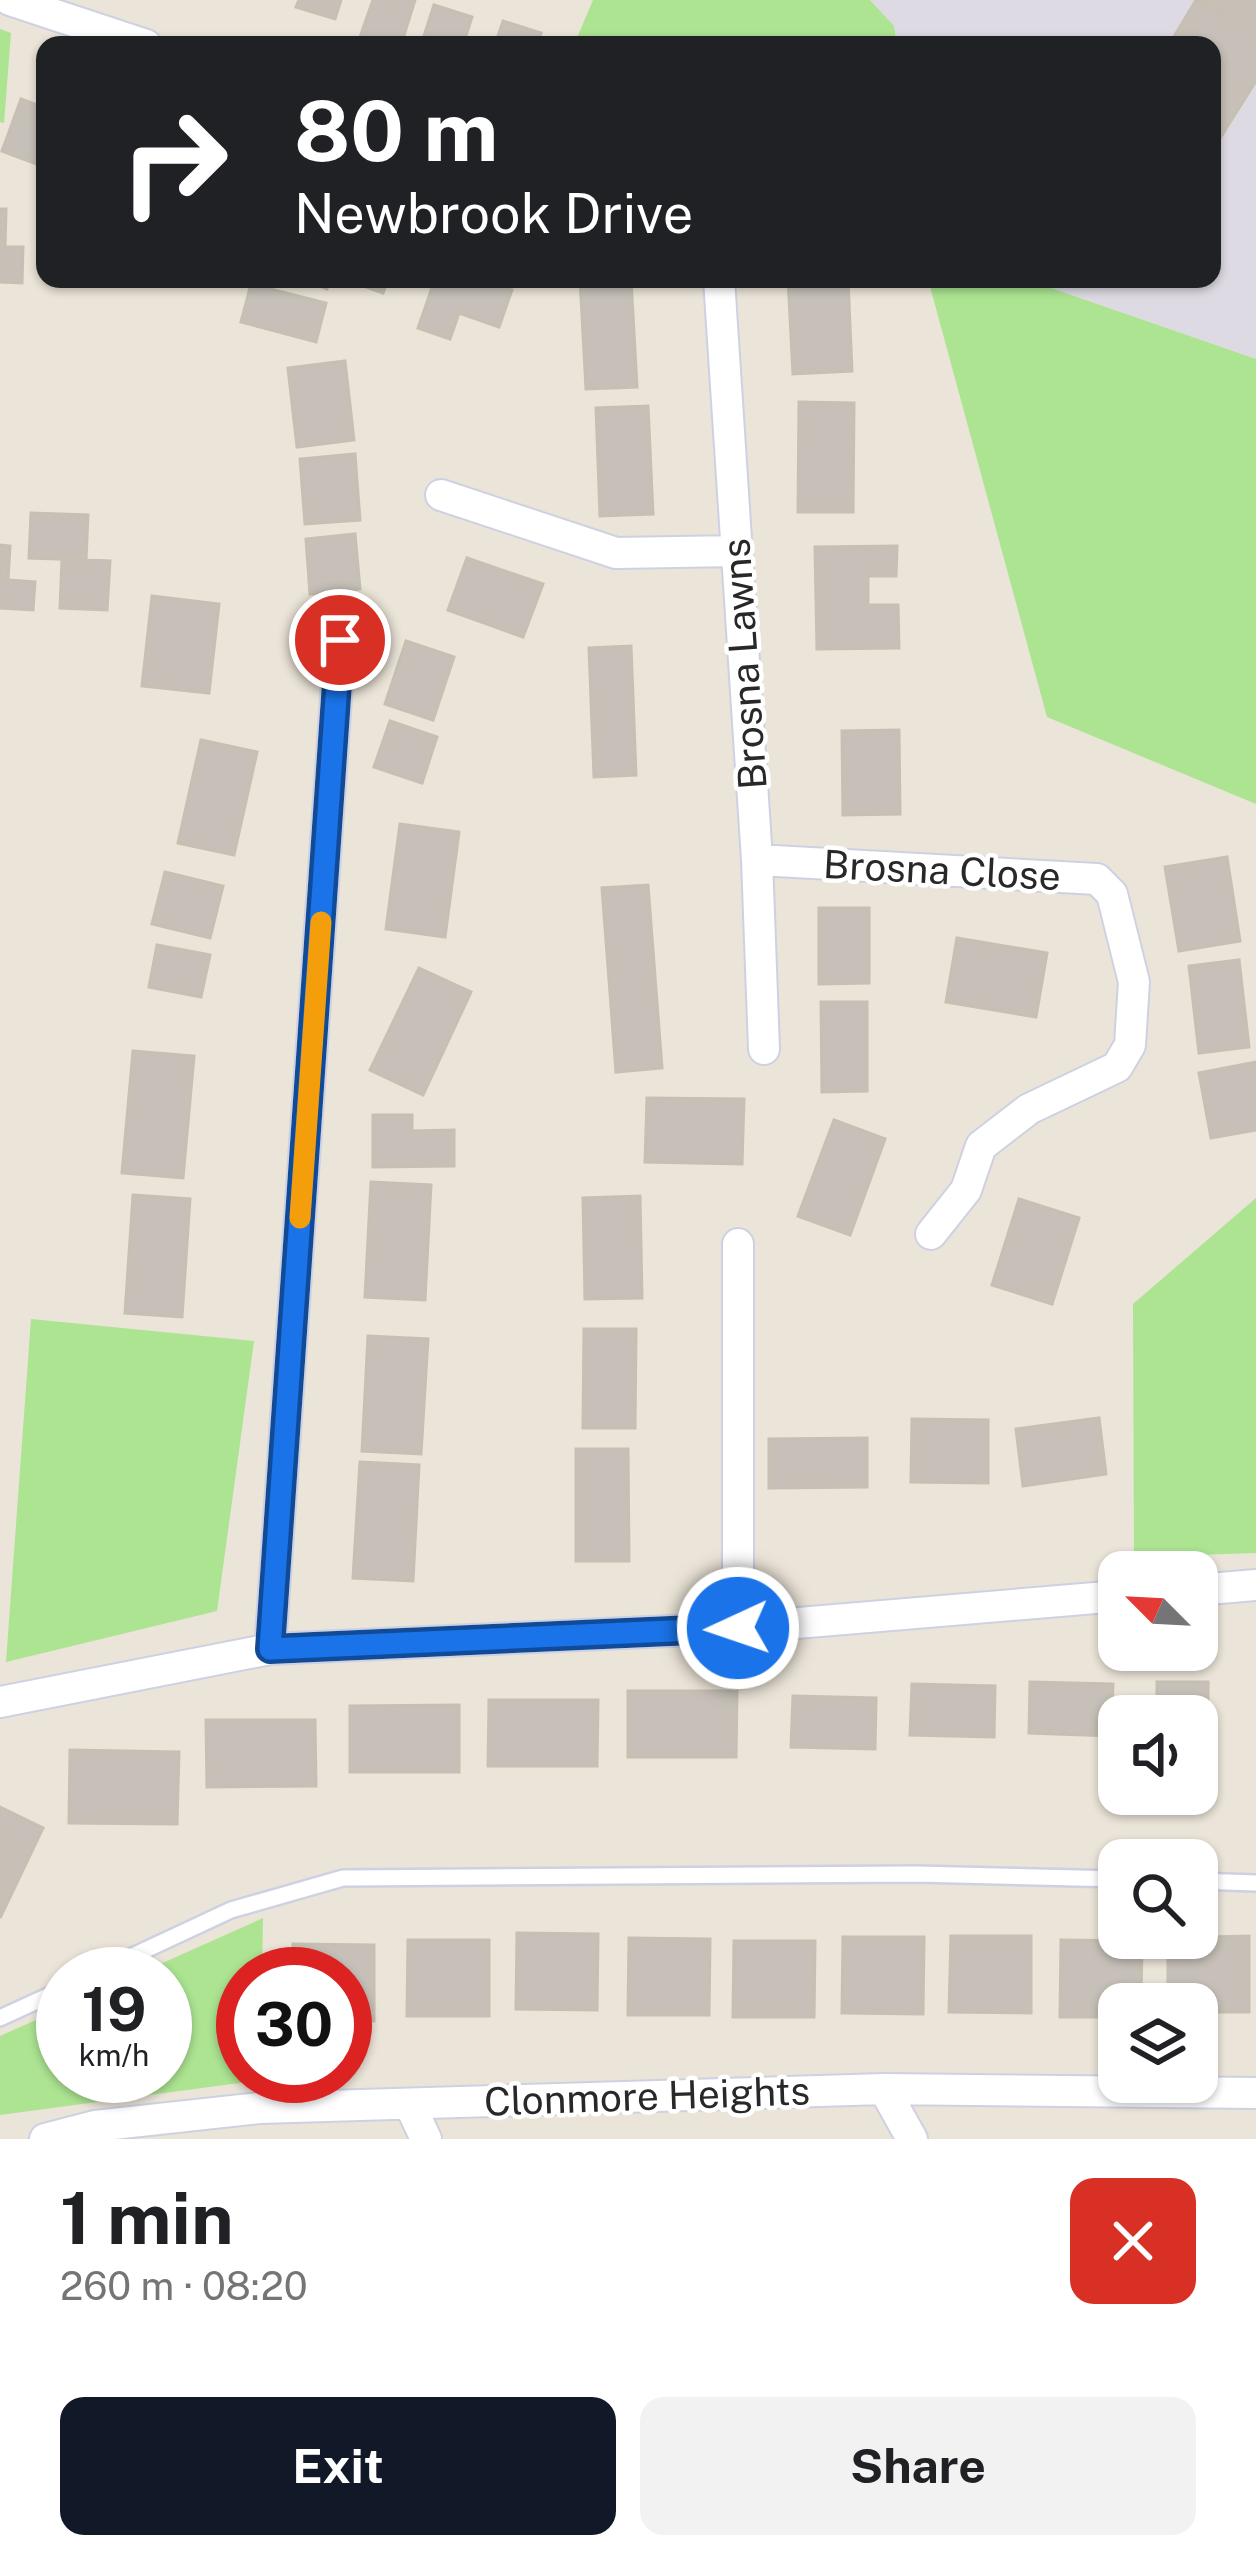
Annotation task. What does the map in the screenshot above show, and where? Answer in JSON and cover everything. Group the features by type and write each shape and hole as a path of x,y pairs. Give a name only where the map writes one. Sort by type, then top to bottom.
{"street":[{"path":"10,0 119,36"},
{"name":"Brosna Lawns","path":"720,288 757,860 764,1048"},
{"path":"441,495 616,553 736,551"},
{"path":"270,1649 340,640"},
{"name":"Brosna Close","path":"757,860 1097,879 1112,894 1134,982 1130,1045 1117,1067 1029,1109 981,1146 966,1190 931,1234"},
{"path":"738,1244 738,1628"},
{"path":"1218,1588 1256,1585"},
{"path":"0,1702 270,1649 738,1628 1098,1598"},
{"path":"884,2090 912,2139"},
{"name":"Clonmore Heights","path":"45,2139 95,2126 260,2108 884,2090 1256,2093"},
{"path":"410,2104 426,2139"}],"lane":[{"path":"152,1947 231,1910 343,1878 916,1874 1098,1878"},
{"path":"1218,1881 1256,1882"},
{"path":"0,2018 36,2001"}],"shaded area":[{"path":"870,0 1256,0 1256,359 1051,288 1221,288 1221,36 896,36 894,26"}],"green space":[{"path":"593,0 870,0 894,26 896,36 578,36"},
{"path":"0,29 11,33 4,123 0,122"},
{"path":"930,288 1051,288 1256,359 1256,804 1047,717"},
{"path":"1256,1198 1256,1553 1134,1551 1133,1304"},
{"path":"31,1319 254,1341 217,1611 6,1662"},
{"path":"263,1918 262,1947 216,1947 216,2086 192,2089 192,1950"},
{"path":"36,2020 36,2103 89,2103 0,2115 0,2036"}],"building":[{"path":"299,0 341,0 335,19 296,7"},
{"path":"373,0 415,0 404,36 360,36"},
{"path":"1196,0 1256,34 1256,81 1221,137 1221,36 1174,36"},
{"path":"1200,0 1256,0 1256,34"},
{"path":"434,5 472,17 466,36 424,36"},
{"path":"503,21 541,33 540,36 498,36"},
{"path":"21,99 36,105 36,164 2,151"},
{"path":"0,209 6,209 5,247 23,247 22,283 0,282"},
{"path":"250,288 326,303 316,342 241,322"},
{"path":"432,288 512,290 499,327 459,313 450,339 418,328"},
{"path":"580,288 632,288 637,387 586,389"},
{"path":"788,288 848,288 852,371 793,374"},
{"path":"345,361 354,440 297,447 288,368"},
{"path":"799,402 854,403 853,512 798,512"},
{"path":"648,406 653,514 600,516 596,408"},
{"path":"355,454 360,520 305,524 300,459"},
{"path":"31,513 88,515 86,560 29,558"},
{"path":"355,534 360,589 310,594 306,539"},
{"path":"0,545 10,546 8,580 35,582 33,610 0,608"},
{"path":"897,546 896,576 868,576 868,605 898,605 899,648 817,649 815,547"},
{"path":"467,558 543,584 523,637 448,610"},
{"path":"62,559 110,561 107,610 60,608"},
{"path":"152,596 219,604 209,693 142,686"},
{"path":"406,641 454,657 433,720 385,704"},
{"path":"631,646 636,775 594,777 589,648"},
{"path":"390,721 437,737 422,783 374,767"},
{"path":"899,730 900,814 843,815 842,731"},
{"path":"201,740 257,752 234,855 178,843"},
{"path":"400,824 459,832 445,937 386,929"},
{"path":"1227,857 1240,941 1179,951 1165,867"},
{"path":"165,872 223,886 210,938 152,924"},
{"path":"648,885 662,1068 616,1072 602,888"},
{"path":"819,908 869,908 869,983 819,984"},
{"path":"957,938 1047,953 1036,1017 946,1002"},
{"path":"157,945 210,955 201,997 149,987"},
{"path":"1239,960 1249,1047 1199,1053 1189,966"},
{"path":"419,968 471,992 423,1095 370,1070"},
{"path":"821,1002 867,1002 867,1091 822,1092"},
{"path":"133,1051 194,1056 183,1178 122,1173"},
{"path":"1256,1062 1256,1130 1211,1138 1199,1073"},
{"path":"647,1098 744,1099 742,1164 645,1162"},
{"path":"373,1115 412,1115 412,1131 454,1130 454,1166 373,1167"},
{"path":"834,1120 885,1139 850,1235 798,1216"},
{"path":"371,1182 431,1185 425,1300 365,1297"},
{"path":"133,1195 190,1199 182,1317 125,1313"},
{"path":"640,1196 642,1298 585,1299 583,1198"},
{"path":"1019,1199 1079,1218 1052,1304 992,1285"},
{"path":"584,1329 636,1329 635,1428 583,1428"},
{"path":"368,1336 428,1339 421,1454 362,1451"},
{"path":"1099,1418 1106,1474 1023,1486 1016,1429"},
{"path":"912,1419 988,1420 988,1483 911,1482"},
{"path":"867,1438 867,1487 769,1488 769,1439"},
{"path":"576,1449 628,1449 629,1561 576,1561"},
{"path":"360,1462 419,1465 413,1581 353,1578"},
{"path":"1030,1682 1113,1684 1113,1695 1098,1695 1098,1736 1029,1733"},
{"path":"1157,1682 1208,1682 1208,1695 1157,1695"},
{"path":"912,1684 995,1686 994,1737 910,1735"},
{"path":"628,1691 737,1691 736,1757 628,1757"},
{"path":"793,1696 876,1698 875,1749 791,1747"},
{"path":"489,1700 598,1700 597,1766 488,1766"},
{"path":"459,1705 459,1772 350,1772 350,1706"},
{"path":"206,1720 315,1720 316,1786 207,1787"},
{"path":"70,1750 179,1752 177,1824 69,1823"},
{"path":"0,1807 43,1828 0,1918"},
{"path":"517,1933 598,1934 597,2010 516,2009"},
{"path":"951,1936 1031,1936 1031,2013 949,2012"},
{"path":"1249,1936 1249,2012 1218,2012 1218,1983 1168,1983 1168,1959 1218,1959 1218,1937"},
{"path":"843,1937 924,1937 923,2014 842,2013"},
{"path":"629,1938 710,1939 709,2015 628,2015"},
{"path":"408,1940 489,1940 489,2016 407,2016"},
{"path":"1061,1940 1098,1940 1098,1959 1142,1959 1141,1983 1098,1983 1098,2017 1060,2017"},
{"path":"734,1941 815,1941 814,2017 733,2017"},
{"path":"374,1945 374,2021 372,1947 293,1947"}],"slow traffic":[{"path":"300,1218 321,922"}],"route":[{"path":"340,640 270,1649 738,1628"}]}
